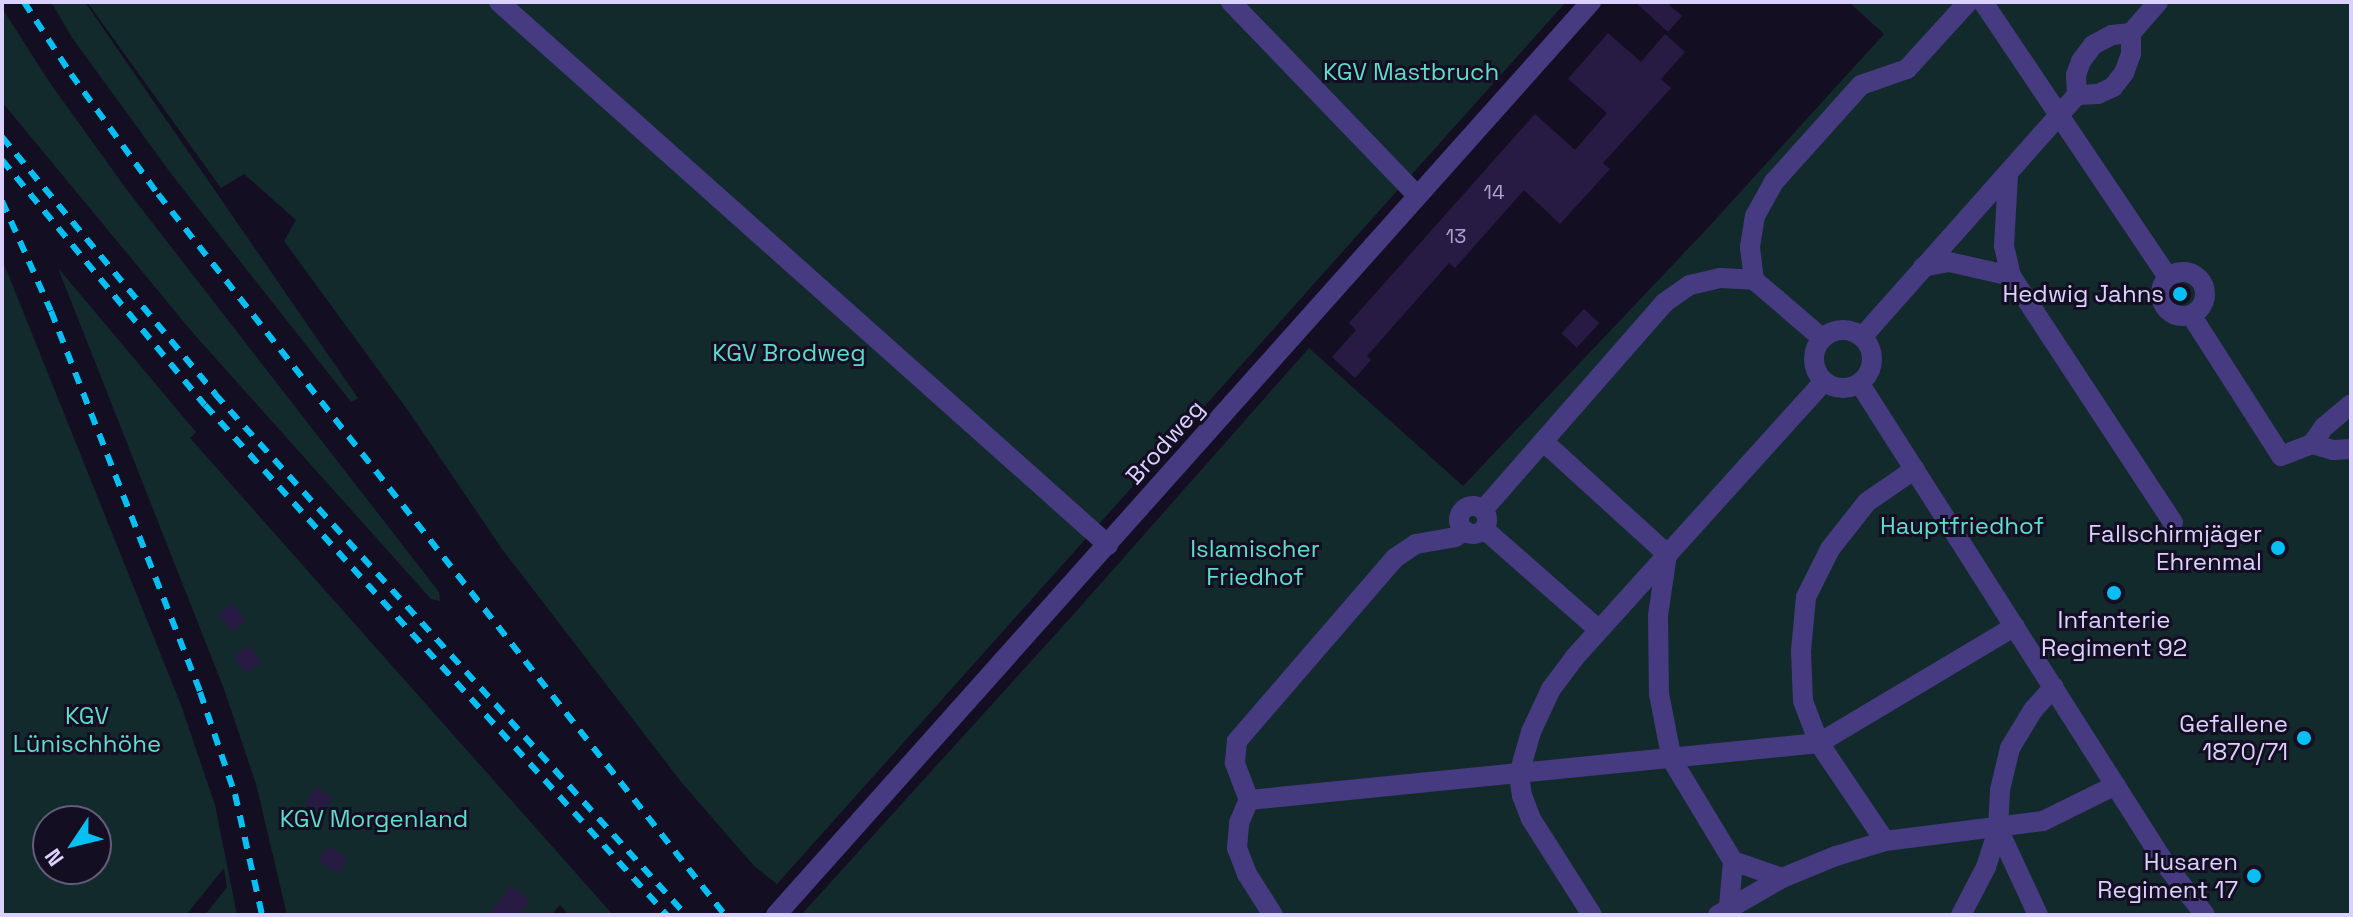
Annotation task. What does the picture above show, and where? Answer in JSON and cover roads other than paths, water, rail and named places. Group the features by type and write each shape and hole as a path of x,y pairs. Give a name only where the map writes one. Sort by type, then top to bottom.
{"street":[{"path":"499,2 1108,545"},
{"path":"1231,2 1418,196"},
{"name":"Brodweg","path":"776,915 1591,2"},
{"path":"1754,280 1750,247 1755,216 1773,183 1861,85 1907,69 1968,2"},
{"path":"1983,2 2168,277"},
{"path":"2077,95 2098,94 2113,87 2124,73 2131,54 2131,33 2158,2"},
{"path":"1863,336 2077,95 2076,75 2081,61 2093,45 2112,35 2131,33"},
{"path":"2008,175 2004,246 2011,276 2173,523"},
{"path":"1923,267 1949,262 2011,276"},
{"path":"2186,271 2200,280 2205,298 2191,315 2176,315 2164,306 2161,291 2168,277 2186,271"},
{"path":"1273,915 1247,874 1237,848 1239,823 1249,800 1235,763 1237,741 1395,558 1416,544 1455,537 1470,515 1545,443 1664,303 1690,285 1720,278 1754,280 1822,338"},
{"path":"2191,315 2281,456 2312,444 2324,427 2351,404"},
{"path":"1849,330 1863,336 1872,352 1870,372 1860,384 1848,389 1835,388 1823,382 1815,369 1814,351 1822,338 1834,331 1849,330"},
{"path":"1592,915 1531,819 1522,796 1519,774 1531,732 1551,689 1599,630 1823,382"},
{"path":"1860,384 2166,865 2205,915"},
{"path":"1545,443 1667,554"},
{"path":"2312,444 2333,450 2351,449"},
{"path":"1885,841 1819,743 1803,701 1801,651 1806,597 1830,549 1867,502 1915,469"},
{"path":"1470,515 1599,630"},
{"path":"1667,554 1658,616 1659,694 1672,760 1733,861 1782,878"},
{"path":"1249,800 1819,743 2015,626"},
{"path":"1961,915 1986,867 1998,829 2000,790 2010,748 2033,710 2054,687"},
{"path":"1723,911 1782,878 1885,841 2043,821 2116,785"},
{"path":"1998,829 2038,915"},
{"path":"1723,911 1733,861"}],"railway":[{"path":"24,2 71,74 158,194 725,915"},
{"path":"2,137 215,394 686,915"},
{"path":"2,160 205,405 667,915"},
{"path":"2,201 51,311 200,692 235,794 262,915"}],"place":[{"name":"Hedwig Jahns","path":"2180,294"},
{"name":"Fallschirmjäger Ehrenmal","path":"2278,548"},
{"name":"Infanterie Regiment 92","path":"2114,593"},
{"name":"Gefallene 1870/71","path":"2304,738"},
{"name":"Husaren Regiment 17","path":"2254,876"}],"park label":[{"name":"KGV Mastbruch","path":"1411,72"},
{"name":"KGV Brodweg","path":"789,353"},
{"name":"Hauptfriedhof","path":"1962,526"},
{"name":"Islamischer Friedhof","path":"1255,563"},
{"name":"KGV Lünischhöhe","path":"87,730"},
{"name":"KGV Morgenland","path":"374,819"}]}
